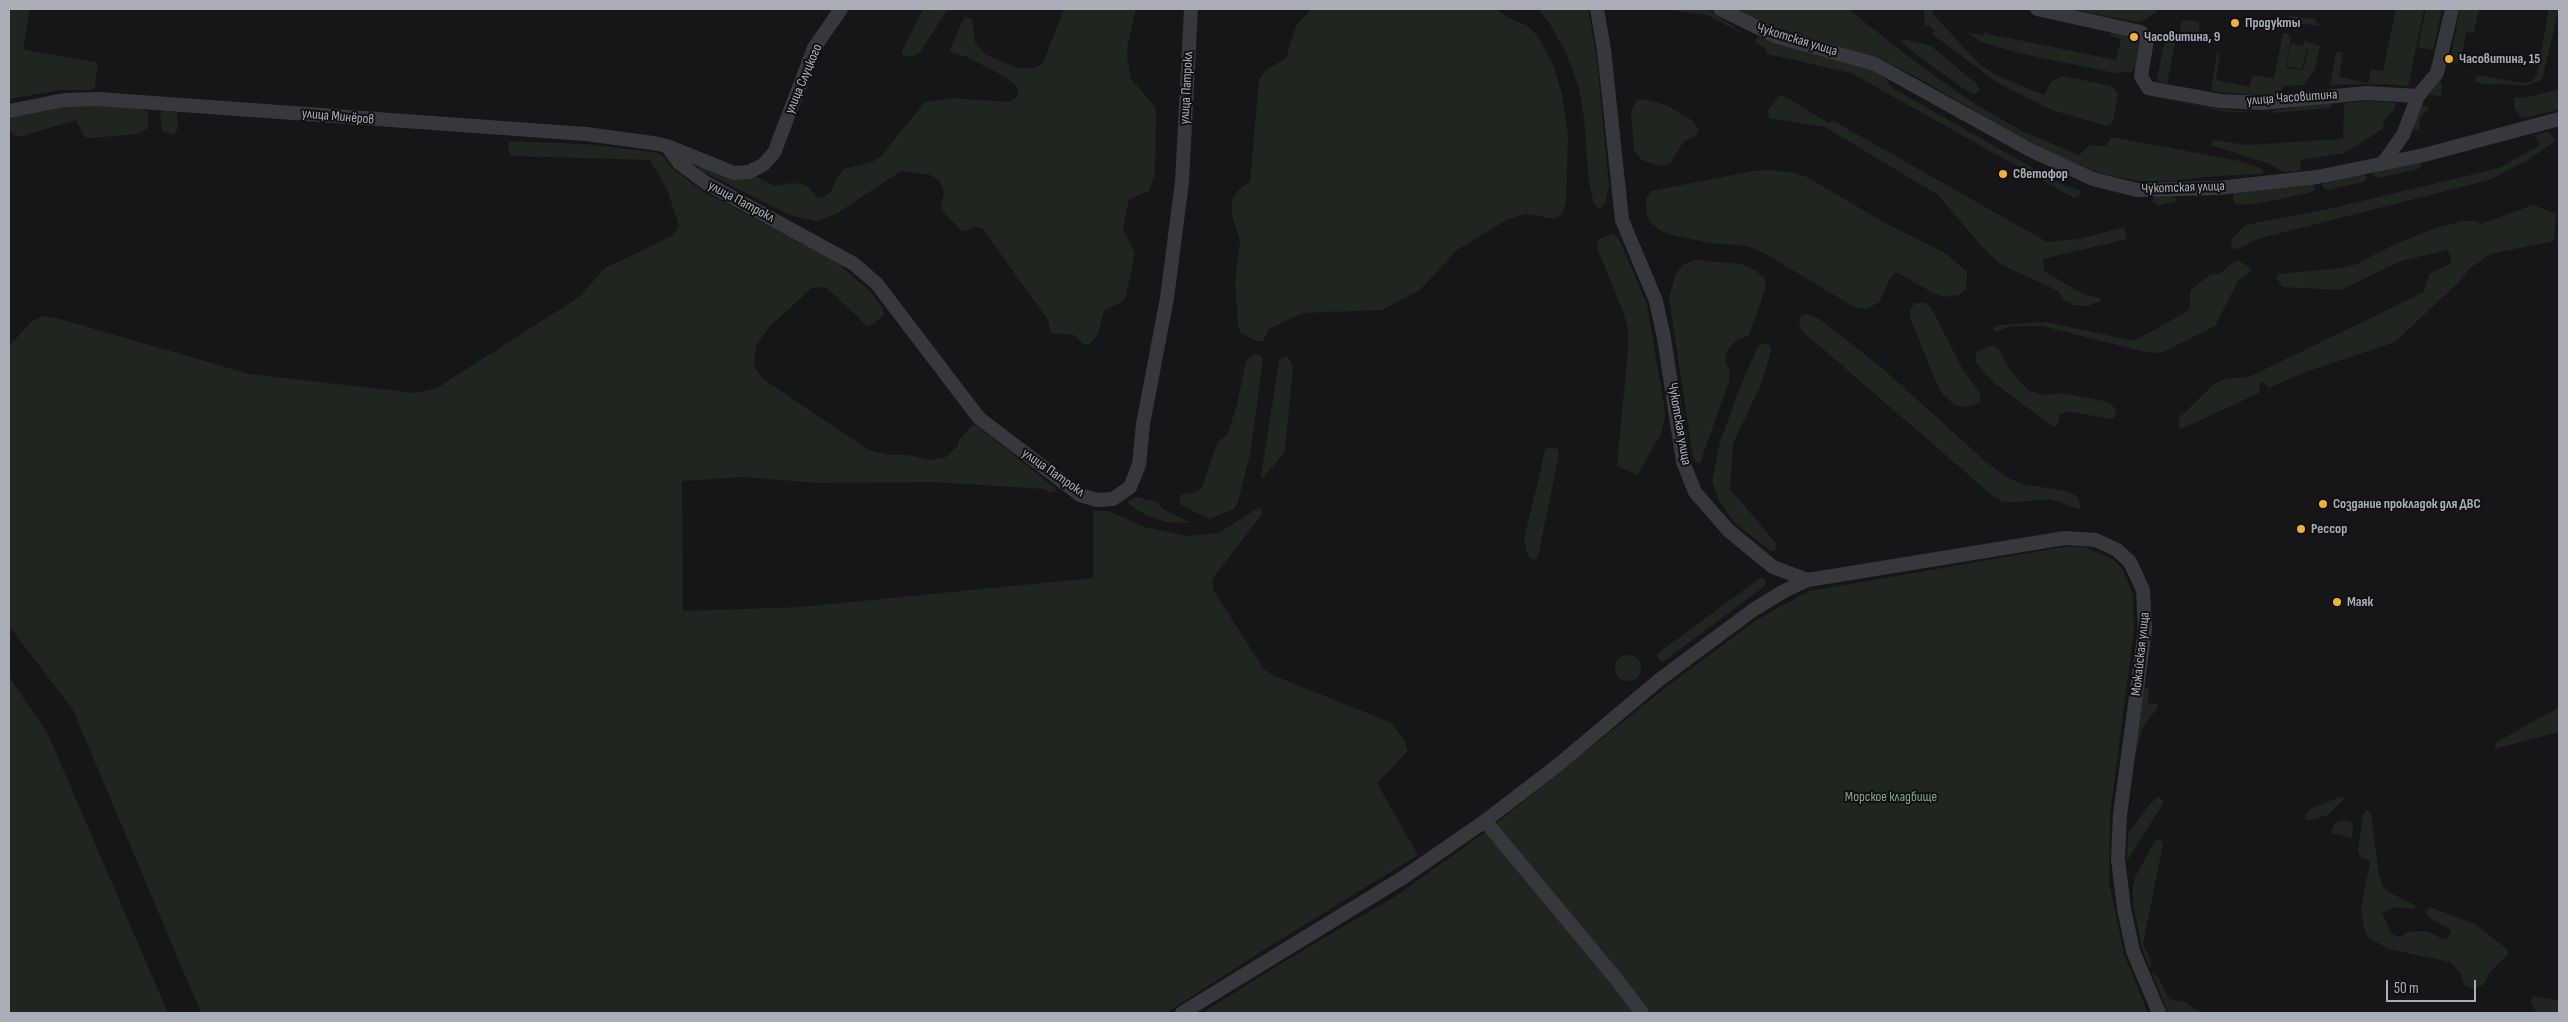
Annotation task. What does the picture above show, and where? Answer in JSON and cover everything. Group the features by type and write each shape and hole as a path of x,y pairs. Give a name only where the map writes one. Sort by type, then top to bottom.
{"street":[{"name":"улица Слуцкого","path":"774,153 814,48 841,9"},
{"name":"улица Патрокл","path":"667,146 679,163 706,183 840,254 860,268 877,284 979,418 1080,495 1097,500 1113,499 1130,487 1139,465 1143,424 1167,298 1182,182 1191,9"},
{"name":"Чукотская улица","path":"1597,9 1604,50 1622,220 1656,300 1664,338 1683,462 1695,492 1728,530 1773,567 1808,580"},
{"name":"Чукотская улица","path":"1720,9 1775,36 1875,64 2030,150 2073,171 2116,186 2137,190 2218,188 2317,177 2424,155 2559,119"},
{"name":"улица Часовитина","path":"2037,9 2141,32 2147,40 2141,76 2144,83 2153,89 2220,100 2262,103 2366,93 2418,96"},
{"path":"2383,163 2403,135 2418,96 2437,73 2452,9"},
{"name":"улица Минёров","path":"9,111 64,100 98,99 586,134 667,146 734,173 749,172 774,153"},
{"name":"Можайская улица","path":"1808,580 2065,538 2096,540 2117,550 2130,562 2143,590 2146,618 2120,815 2120,881 2133,951 2159,1013"},
{"path":"1182,1013 1404,877 1485,821 1558,765 1666,674 1753,610 1784,591 1808,580"},
{"path":"1485,821 1618,981 1642,1013"}],"green space":[{"path":"9,9 30,9 23,49 98,63 95,87 91,90 61,90 9,99"},
{"path":"923,9 948,9 920,52 915,56 904,56 902,52"},
{"path":"1064,9 1136,9 1127,57 1131,79 1156,108 1155,175 1149,191 1129,199 1123,228 1135,253 1126,296 1123,301 1104,311 1098,334 1089,345 1084,344 1074,335 1051,333 1048,320 982,228 975,227 962,231 945,214 941,207 944,192 940,181 930,175 901,171 836,214 817,221 790,215 698,169 701,165 757,177 774,186 791,183 801,184 807,186 817,197 822,198 831,192 837,177 844,169 872,162 881,156 925,102 951,98 1009,102 1017,97 1018,88 1007,78 967,57 952,53 950,49 965,16 972,19 975,42 986,55 1018,68 1035,68 1043,63"},
{"path":"1311,9 1496,9 1513,20 1526,25 1537,35 1553,64 1562,94 1568,135 1566,203 1562,214 1555,219 1526,214 1508,219 1457,250 1420,290 1382,310 1302,313 1269,329 1263,341 1256,341 1241,333 1238,326 1235,281 1240,241 1232,216 1232,200 1238,190 1250,182 1259,79 1265,71 1286,58 1296,26"},
{"path":"1538,9 1588,9 1596,53 1609,185 1605,204 1599,209 1594,204 1589,183 1584,118 1579,89 1567,55 1550,24"},
{"path":"1663,9 1707,9 1749,37 1707,15"},
{"path":"1733,9 1848,9 1922,67 1975,104 2024,132 2079,155 2090,145 2106,146 2112,137 2239,161 2260,168 2263,171 2262,174 2215,176 2173,181 2139,181 2107,175 2032,145 1922,80 1877,57 1778,30"},
{"path":"1924,9 1932,9 1934,15 1978,63 1994,74 2044,95 2052,81 2062,76 2112,86 2118,94 2113,122 2107,126 2052,110 1998,83 1936,37 1932,33 1935,30 1928,25 1925,28"},
{"path":"2070,9 2157,9 2157,11 2145,20 2136,22"},
{"path":"2396,9 2424,9 2408,86 2382,84 2330,85 2336,52 2343,53 2339,77 2368,83 2371,69 2383,71"},
{"path":"2426,9 2442,10 2433,50 2418,47"},
{"path":"2460,9 2479,9 2474,32 2466,33 2461,59 2455,64 2450,60"},
{"path":"2549,9 2559,9 2542,80 2526,85 2484,84 2475,81 2476,75 2523,83 2533,81 2537,74"},
{"path":"2290,16 2316,19 2318,26 2285,21"},
{"path":"2195,20 2200,24 2198,35 2180,32 2181,21"},
{"path":"1985,31 1989,34 2116,60 2121,39 2110,36 2111,31 2136,39 2140,46 2135,68 2131,72 2115,73 2018,53 1979,41 1968,32 1984,36"},
{"path":"2283,33 2287,33 2291,37 2286,68 2303,70 2308,49 2307,47 2302,69 2287,66 2291,43 2305,46 2303,44 2305,41 2320,46 2315,69 2304,85 2283,86 2281,94 2262,96 2211,91 2217,53 2220,54 2216,80 2250,87 2252,75 2274,79"},
{"path":"1760,37 1876,71 1884,77 1892,88 2063,185 2080,190 2081,195 2074,198 1851,73 1767,54 1765,48 1755,42"},
{"path":"2168,37 2176,38 2167,84 2157,79 2165,39"},
{"path":"1904,39 1931,46 1976,83 1980,91 1974,94 1964,89 1909,49 1901,42"},
{"path":"2439,81 2442,84 2441,96 2429,95"},
{"path":"2559,89 2559,109 2526,118 2521,117 2514,108 2514,98 2529,97"},
{"path":"1779,96 1784,96 1829,123 1832,120 2047,242 2080,239 2124,227 2127,239 2043,259 2044,271 2083,294 2101,298 2100,301 2088,306 2073,305 2064,300 2058,291 2000,264 1983,248 1938,195 1825,127 1769,118 1768,111"},
{"path":"2145,96 2219,109 2255,112 2228,112"},
{"path":"1644,99 1666,105 1693,121 1699,130 1695,136 1684,141 1671,162 1666,165 1660,166 1642,160 1634,151 1631,112 1636,101"},
{"path":"2370,101 2396,103 2393,112 2383,121 2384,128 2345,153 2301,160 2300,170 2297,171 2283,172 2270,164 2211,145 2216,140 2246,145 2343,139 2344,107 2346,103"},
{"path":"2333,102 2330,108 2274,113 2271,111"},
{"path":"98,104 142,108 148,113 148,128 138,134 90,138 85,137 76,120 18,137 12,134 9,127 9,117 64,105"},
{"path":"2421,105 2430,108 2420,118 2419,131 2412,129"},
{"path":"163,110 177,113 178,128 174,135 162,131 160,116"},
{"path":"2549,132 2555,141 2528,160 2489,180 2257,239 2237,250 2231,246 2232,239 2245,225 2333,208 2499,168 2540,145 2534,135"},
{"path":"509,141 585,144 654,152 662,155 673,169 701,190 836,262 871,292 883,308 884,315 873,324 867,326 826,287 812,288 769,327 756,346 754,366 762,378 867,449 888,455 908,455 929,460 946,457 958,446 959,440 972,425 976,425 1055,488 1056,491 1049,492 1044,489 934,482 820,483 743,477 682,481 683,611 801,607 1093,578 1093,511 1108,511 1145,527 1188,536 1219,533 1256,509 1261,508 1262,514 1215,575 1212,582 1214,591 1263,668 1272,675 1392,723 1405,742 1408,751 1377,783 1418,855 1270,946 1166,1013 201,1013 73,710 9,626 9,346 31,322 43,316 60,319 249,374 416,393 437,388 579,297 605,268 673,235 679,226 667,189 650,160 511,156 508,150"},
{"path":"2421,162 2422,166 2418,169 2379,178 2373,176 2372,170"},
{"path":"1770,170 1807,177 1885,223 1945,253 1967,272 1966,289 1959,295 1945,297 1935,294 1895,273 1891,277 1879,302 1867,309 1854,307 1764,253 1747,246 1710,243 1672,235 1661,231 1652,224 1647,216 1646,199 1651,191 1753,171"},
{"path":"2365,173 2367,178 2363,182 2328,190 2323,188 2322,181"},
{"path":"2313,183 2315,190 2309,193 2250,205 2235,204 2233,200 2233,193"},
{"path":"2171,194 2178,201 2158,206 2152,202 2155,196"},
{"path":"2533,205 2556,214 2554,241 2490,254 2469,269 2458,283 2395,342 2305,372 2269,388 2263,382 2259,384 2260,391 2257,394 2181,429 2179,428 2179,418 2214,384 2224,379 2249,377 2424,292 2429,274 2452,263 2448,250 2401,261 2341,290 2282,287 2276,277 2280,274 2341,268 2357,264 2397,243 2439,227 2464,221 2476,221 2481,224"},
{"path":"1612,234 1619,239 1647,304 1664,405 1665,417 1661,434 1637,475 1617,466 1628,349 1628,329 1624,314 1597,248 1599,239"},
{"path":"1695,260 1741,264 1755,270 1764,278 1766,287 1749,335 1734,342 1727,351 1725,360 1730,372 1729,381 1700,463 1695,462 1693,458 1669,298 1676,273 1684,264"},
{"path":"2240,261 2249,267 2251,271 2238,281 2215,326 2161,353 2145,352 2042,326 2011,326 1996,332 1994,329 1995,326 1999,325 2046,322 2134,341 2185,313 2190,308 2190,292 2193,288 2211,274 2219,274 2234,262"},
{"path":"1915,303 1924,303 1930,306 1962,368 1980,394 1980,401 1976,404 1966,407 1955,405 1943,395 1935,380 1910,317 1910,309"},
{"path":"1808,314 1818,318 1882,368 1985,461 2008,478 2022,484 2066,491 2078,497 2081,507 2078,509 2051,499 2003,502 1993,496 1801,330 1799,323 1801,316"},
{"path":"1764,343 1769,345 1771,349 1769,358 1761,384 1733,444 1730,489 1776,543 1776,550 1771,551 1736,524 1718,499 1712,481 1720,442 1741,385 1758,346"},
{"path":"1993,345 2000,350 2006,363 2019,381 2030,391 2045,395 2062,393 2108,402 2114,407 2116,413 2114,418 2067,411 2060,415 2057,426 2054,427 1994,383 1976,363 1976,352"},
{"path":"1255,354 1261,356 1263,361 1250,454 1238,502 1234,509 1209,519 1181,505 1179,501 1182,494 1196,492 1202,487 1218,441 1227,435 1237,405 1246,361"},
{"path":"1286,356 1293,368 1285,448 1283,454 1263,478 1261,476 1279,361"},
{"path":"1547,448 1558,449 1559,454 1538,557 1533,560 1528,557 1524,539 1545,451"},
{"path":"1136,497 1156,501 1163,509 1191,523 1166,522 1144,514 1129,504 1128,501"},
{"name":"Морское кладбище","path":"2064,547 2084,547 2113,559 2123,570 2133,595 2134,630 2110,815 2109,882 2124,954 2148,1013 1202,1013 1280,964 1399,894 1488,830 1666,687 1758,619 1809,591"},
{"path":"1760,578 1766,580 1765,586 1663,662 1659,660 1657,654"},
{"path":"1628,655 1637,659 1641,668 1637,677 1628,681 1619,677 1615,668 1619,659"},
{"path":"9,677 47,732 168,1013 9,1013"},
{"path":"2144,688 2149,688 2148,703 2158,704 2158,707 2143,727 2134,759"},
{"path":"2559,707 2559,732 2494,749 2497,742"},
{"path":"2159,796 2163,801 2162,805 2127,861 2128,833 2150,804"},
{"path":"2342,796 2345,798 2328,815 2310,820 2304,819 2310,809"},
{"path":"2367,810 2371,814 2379,875 2383,887 2416,906 2414,909 2395,907 2382,913 2392,934 2400,937 2408,932 2428,931 2442,939 2447,939 2451,930 2427,916 2426,911 2430,907 2475,924 2507,949 2508,954 2489,973 2486,981 2481,986 2473,989 2465,986 2460,972 2450,962 2388,949 2368,937 2364,929 2361,908 2370,863 2367,859 2361,857 2358,851 2363,814"},
{"path":"2347,820 2353,823 2352,838 2331,833 2335,823"},
{"path":"2156,839 2161,840 2163,844 2143,945 2151,960 2151,970 2142,948 2133,905 2133,887 2135,877"},
{"path":"2151,971 2158,977 2169,999 2186,1002 2195,1010 2210,1013 2168,1013"},
{"path":"2534,996 2558,1000 2559,1013 2537,1013 2530,1001"}],"place":[{"name":"Продукты","path":"2235,23"},
{"name":"Часовитина, 9","path":"2134,37"},
{"name":"Часовитина, 15","path":"2449,59"},
{"name":"Светофор","path":"2003,174"},
{"name":"Создание прокладок для ДВС","path":"2323,504"},
{"name":"Рессор","path":"2301,529"},
{"name":"Маяк","path":"2337,602"}]}
